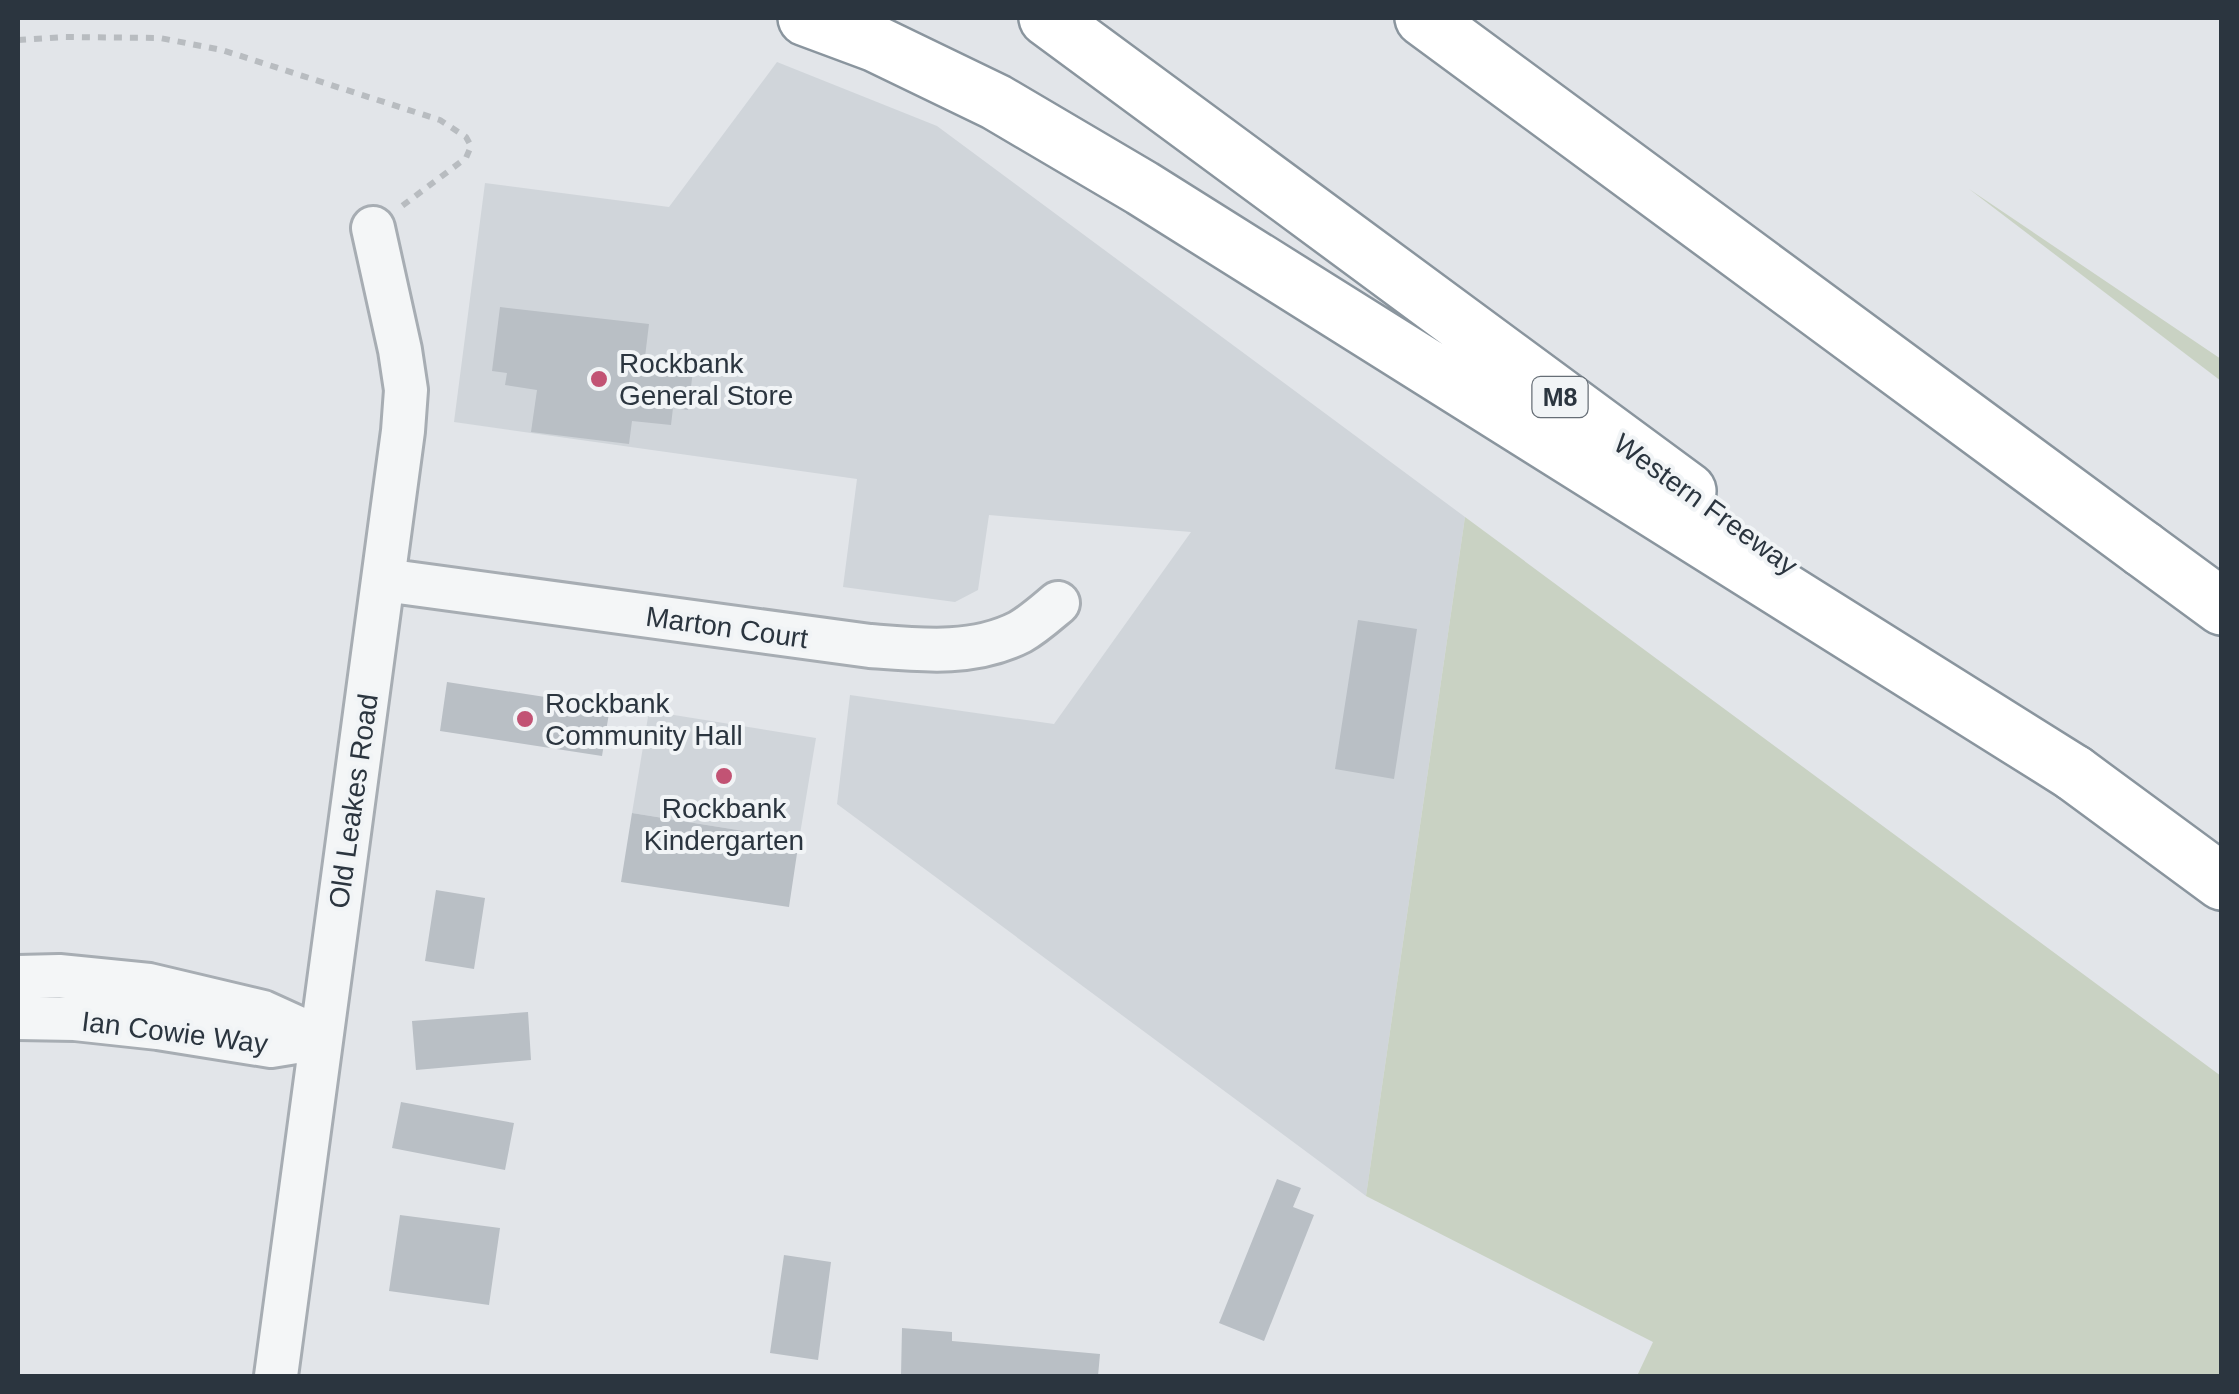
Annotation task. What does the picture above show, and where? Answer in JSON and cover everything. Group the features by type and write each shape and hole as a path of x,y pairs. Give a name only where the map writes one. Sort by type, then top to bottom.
{"highway":[{"path":"806,18 876,44 996,102 1142,188 2074,772"},
{"name":"Western Freeway","path":"1047,18 2222,882"},
{"path":"1423,18 2222,607"},
{"path":"1470,18 2143,549"}],"street":[{"name":"Old Leakes Road","path":"276,1376 403,431 406,390 373,228"},
{"name":"Marton Court","path":"384,580 915,650 971,649 996,642 1018,633 1058,603"},
{"name":"Ian Cowie Way","path":"18,977 59,976 149,984 263,1012 320,1038"},
{"name":"Ian Cowie Way","path":"18,1018 75,1019 158,1028 271,1046 320,1038"}],"path":[{"path":"18,40 160,38 222,50 440,120 466,137 470,146 466,158 373,228"}],"shaded area":[{"path":"777,62 937,126 1465,517 1366,1196 837,804 850,695 1054,724 1191,532 989,515 978,590 955,602 843,587 857,479 454,422 485,183 669,207"},
{"name":"Rockbank Kindergarten","path":"649,711 816,738 799,840 632,813"}],"green space":[{"path":"1969,189 2221,359 2221,381"},
{"path":"1465,517 2221,1076 2221,1376 1637,1376 1653,1342 1366,1196"}],"building":[{"name":"Rockbank General Store","path":"500,307 649,324 644,365 693,371 688,410 673,408 671,425 632,421 629,444 531,432 537,390 505,385 507,373 492,371"},
{"path":"1358,620 1417,629 1394,779 1335,769"},
{"name":"Rockbank Community Hall","path":"447,682 610,707 602,756 440,731"},
{"path":"632,813 799,840 789,907 621,882"},
{"path":"436,890 485,898 474,969 425,961"},
{"path":"528,1012 531,1060 416,1070 412,1021"},
{"path":"401,1102 514,1123 505,1170 392,1148"},
{"path":"1277,1179 1301,1188 1293,1207 1314,1215 1264,1341 1219,1323"},
{"path":"400,1215 500,1228 489,1305 389,1291"},
{"path":"784,1255 831,1262 818,1360 770,1353"},
{"path":"902,1328 952,1332 952,1341 1100,1354 1098,1376 901,1376"}],"place":[{"name":"Rockbank General Store","path":"599,379"},
{"name":"Rockbank Community Hall","path":"525,719"},
{"name":"Rockbank Kindergarten","path":"724,776"}]}
